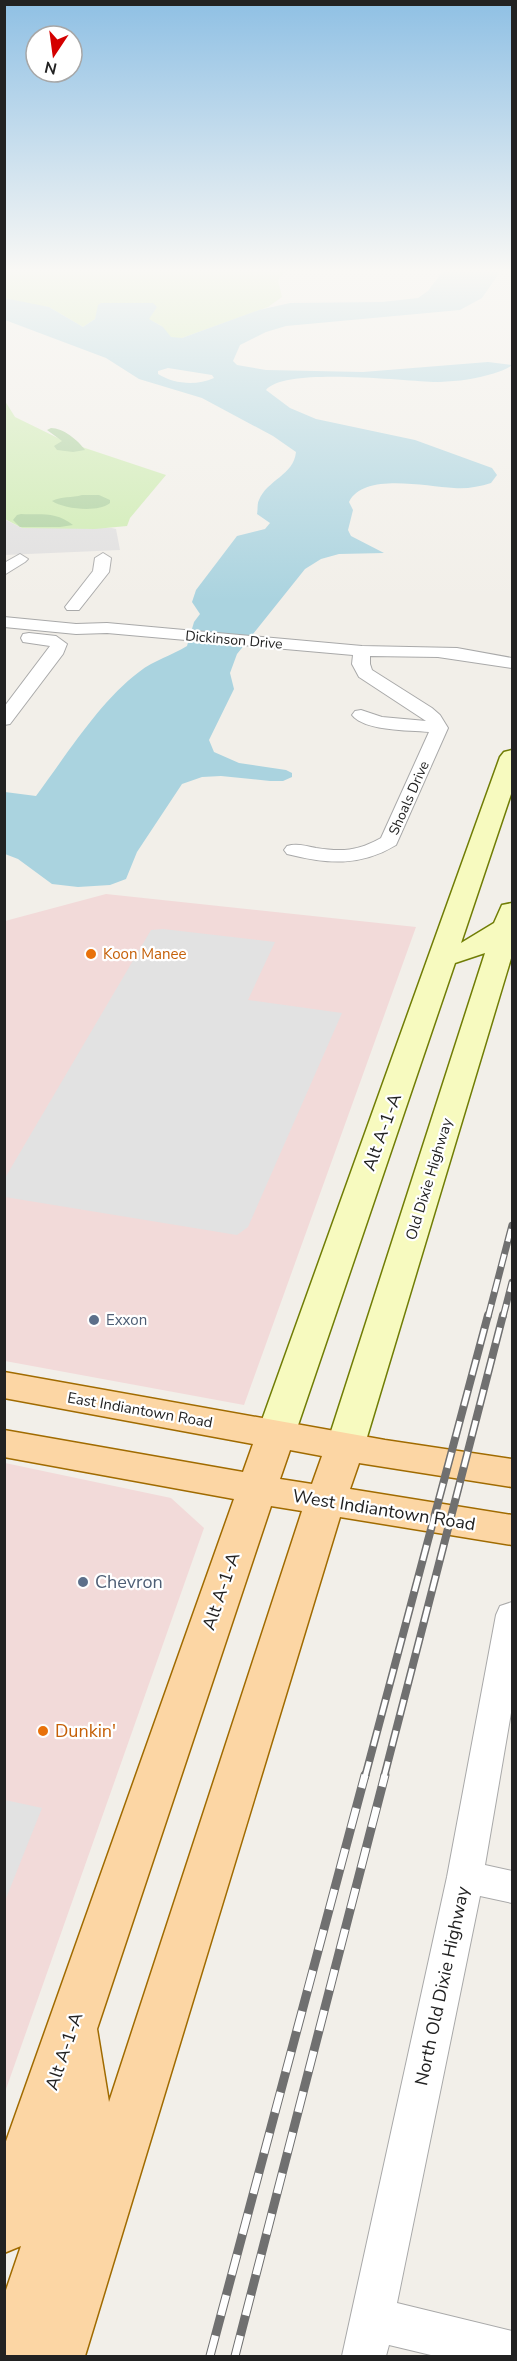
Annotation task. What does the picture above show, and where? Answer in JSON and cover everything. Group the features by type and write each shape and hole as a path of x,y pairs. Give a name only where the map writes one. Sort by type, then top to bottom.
{"main road":[{"path":"444,957 513,757"},
{"path":"444,957 473,948 510,919"},
{"name":"Old Dixie Highway","path":"345,1447 510,919"},
{"name":"Alt A-1-A","path":"4,2226 256,1489 444,957"},
{"name":"East Indiantown Road","path":"4,1385 276,1434"},
{"path":"276,1434 513,1473"},
{"path":"4,1443 256,1489"},
{"path":"56,2356 307,1553 345,1447"},
{"name":"West Indiantown Road","path":"256,1489 513,1530"},
{"path":"13,2356 81,2150 84,2109 72,2027"}],"street":[{"path":"73,607 101,572 102,558"},
{"path":"4,570 20,559"},
{"name":"Dickinson Drive","path":"4,615 107,628"},
{"name":"Dickinson Drive","path":"4,622 76,629 107,628 362,651 391,659 445,659 491,668 513,664"},
{"path":"4,636 40,638 59,644 4,720"},
{"path":"362,651 361,664 365,673 426,712 439,728"},
{"path":"361,715 379,722 439,728"},
{"name":"Shoals Drive","path":"294,850 330,856 351,856 371,852 389,841 439,728"},
{"name":"North Old Dixie Highway","path":"368,2338 465,1877 513,1614"},
{"path":"465,1877 513,1887"},
{"path":"368,2338 513,2353"}],"shaded area":[{"path":"4,519 22,528 116,529 120,550 5,555"},
{"path":"106,894 416,927 244,1405 5,1361 5,921"},
{"path":"163,929 275,942 248,1000 342,1013 248,1227 237,1235 5,1197 5,1178 151,930"},
{"path":"5,1463 171,1498 204,1528 5,2092"},
{"path":"4,1800 42,1808 5,1901"}],"green space":[{"path":"5,401 15,417 64,441 166,475 130,518 127,526 95,529 22,528 5,519"},
{"path":"51,428 70,435 85,450 73,452 57,450 54,446 62,441 47,430"},
{"path":"99,495 110,500 110,503 98,508 81,509 52,501 59,498"},
{"path":"21,514 54,516 73,525 20,527 13,520"}],"water":[{"path":"150,382 281,382 266,390 290,408 316,419 415,440 492,468 497,475 491,483 472,487 454,488 397,483 368,487 357,493 349,502 353,510 348,530 351,536 384,553 339,554 321,559 305,569 237,654 230,673 234,689 209,740 214,752 239,763 286,770 292,773 292,777 283,781 270,781 221,776 202,777 182,784 137,852 126,879 110,885 78,887 52,884 18,859 5,854 5,792 36,796 84,730 125,684 145,668 187,646 194,622 200,614 192,602 196,590 237,536 265,529 270,523 257,514 258,501 268,487 286,472 294,460 296,452 273,436 202,398"}],"railway":[{"path":"488,1317 512,1225"},
{"path":"503,1317 512,1282"},
{"path":"365,1777 488,1315"},
{"path":"384,1777 503,1315"},
{"path":"210,2356 365,1775"},
{"path":"235,2356 385,1775"}],"place":[{"name":"Koon Manee","path":"91,954"},
{"name":"Exxon","path":"94,1320"},
{"name":"Chevron","path":"83,1582"},
{"name":"Dunkin'","path":"43,1731"}]}
